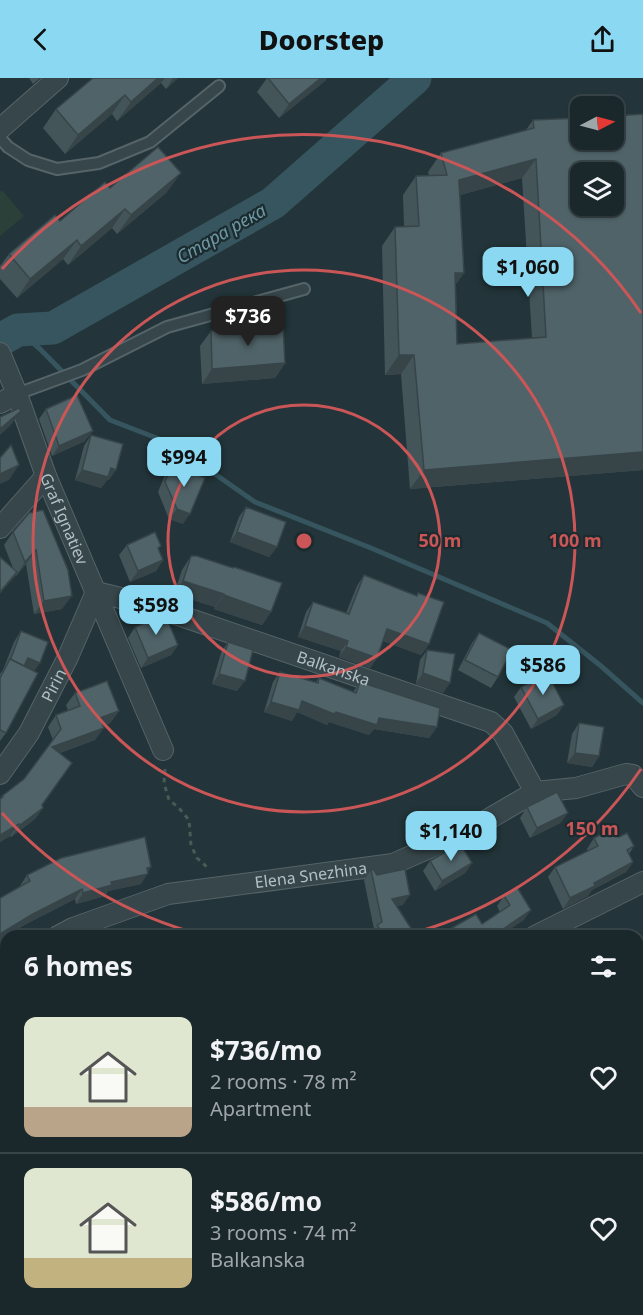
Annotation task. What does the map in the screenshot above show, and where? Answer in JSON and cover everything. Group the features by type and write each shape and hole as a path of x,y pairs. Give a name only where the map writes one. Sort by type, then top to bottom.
{"street":[{"path":"0,129 58,78"},
{"name":"Graf Ignatiev","path":"0,353 9,399 46,476 163,750"},
{"path":"0,528 46,476"},
{"name":"Pirin","path":"0,774 29,733 68,657 96,592"},
{"name":"Balkanska","path":"96,592 149,605 491,722 503,733 535,792"},
{"name":"Elena Snezhina","path":"69,930 168,894 393,864 470,830 535,792 576,788 626,774 633,775 643,787"},
{"path":"547,930 643,882"}],"lane":[{"path":"0,138 8,147 28,160 57,169 99,163 150,142 219,86"},
{"path":"9,399 82,370 167,327 304,289"}],"path":[{"path":"163,750 164,783 169,800 189,820 191,845 197,858 208,869 218,887"}],"green space":[{"path":"2,190 24,216 0,236 0,192"}],"building":[{"path":"93,78 158,78 131,102 125,95 78,135 56,109"},
{"path":"268,78 321,78 289,104"},
{"path":"643,114 643,452 424,470 414,355 399,355 395,227 419,226 416,176 447,175 441,153 534,128 533,120 570,118 570,150 624,150 624,115","holes":["536,159 546,337 457,344 455,273 464,273 459,180"]},
{"path":"158,147 181,173 131,215 125,209 81,246 77,240 30,279 9,254 55,215 60,221 105,182 110,188"},
{"path":"283,325 285,363 212,369 211,331"},
{"path":"77,395 93,431 59,446 46,409"},
{"path":"19,408 21,411 0,429 0,417"},
{"path":"91,435 123,444 116,470 111,468 108,477 82,470"},
{"path":"11,445 19,465 0,474 0,458"},
{"path":"172,464 205,478 190,514 177,509 165,482"},
{"path":"246,507 286,522 277,547 237,532"},
{"path":"43,510 68,570 72,596 44,601 36,550 25,562 13,532 29,513"},
{"path":"155,532 161,546 158,548 163,560 138,571 127,545"},
{"path":"191,556 282,583 271,612 183,581"},
{"path":"0,557 17,572 0,592"},
{"path":"364,575 417,596 418,593 444,602 429,644 387,629 377,658 346,647 348,641 305,626 313,602 349,614"},
{"path":"165,614 178,645 148,658 135,627"},
{"path":"21,631 48,642 40,663 28,658 24,666 11,659"},
{"path":"479,633 512,650 498,677 465,660"},
{"path":"228,642 253,650 245,681 219,674"},
{"path":"427,650 455,654 450,683 423,673"},
{"path":"10,659 38,673 6,733 0,730 0,678"},
{"path":"280,672 318,683 319,678 356,693 360,682 440,708 437,727 379,718 377,725 336,712 334,714 302,701 299,710 271,702"},
{"path":"547,672 564,705 538,719 521,687"},
{"path":"107,681 119,711 100,718 104,728 52,747 72,763 42,805 43,808 20,825 0,835 0,799 24,779 61,729 56,715 80,706 75,693"},
{"path":"579,723 604,727 599,756 575,753"},
{"path":"557,792 568,813 537,828 527,807"},
{"path":"614,828 619,837 627,833 634,846 627,850 633,862 594,883 595,886 570,898 555,867 598,846 594,838"},
{"path":"145,837 151,867 147,868 148,874 111,882 112,885 83,893 82,889 7,930 0,930 0,898 30,881 27,875 61,858"},
{"path":"460,843 472,863 442,881 430,861"},
{"path":"373,869 377,875 405,869 410,895 392,899 412,930 380,930 377,925 382,922 371,870"},
{"path":"517,887 531,910 502,930 448,930 476,914 482,924 510,905 504,896"}],"waterway":[{"name":"Стара река","path":"0,340 18,330 53,328 273,203 415,78"},
{"path":"18,330 40,349 110,420 172,444 255,502 371,548 547,623 643,703"}]}
